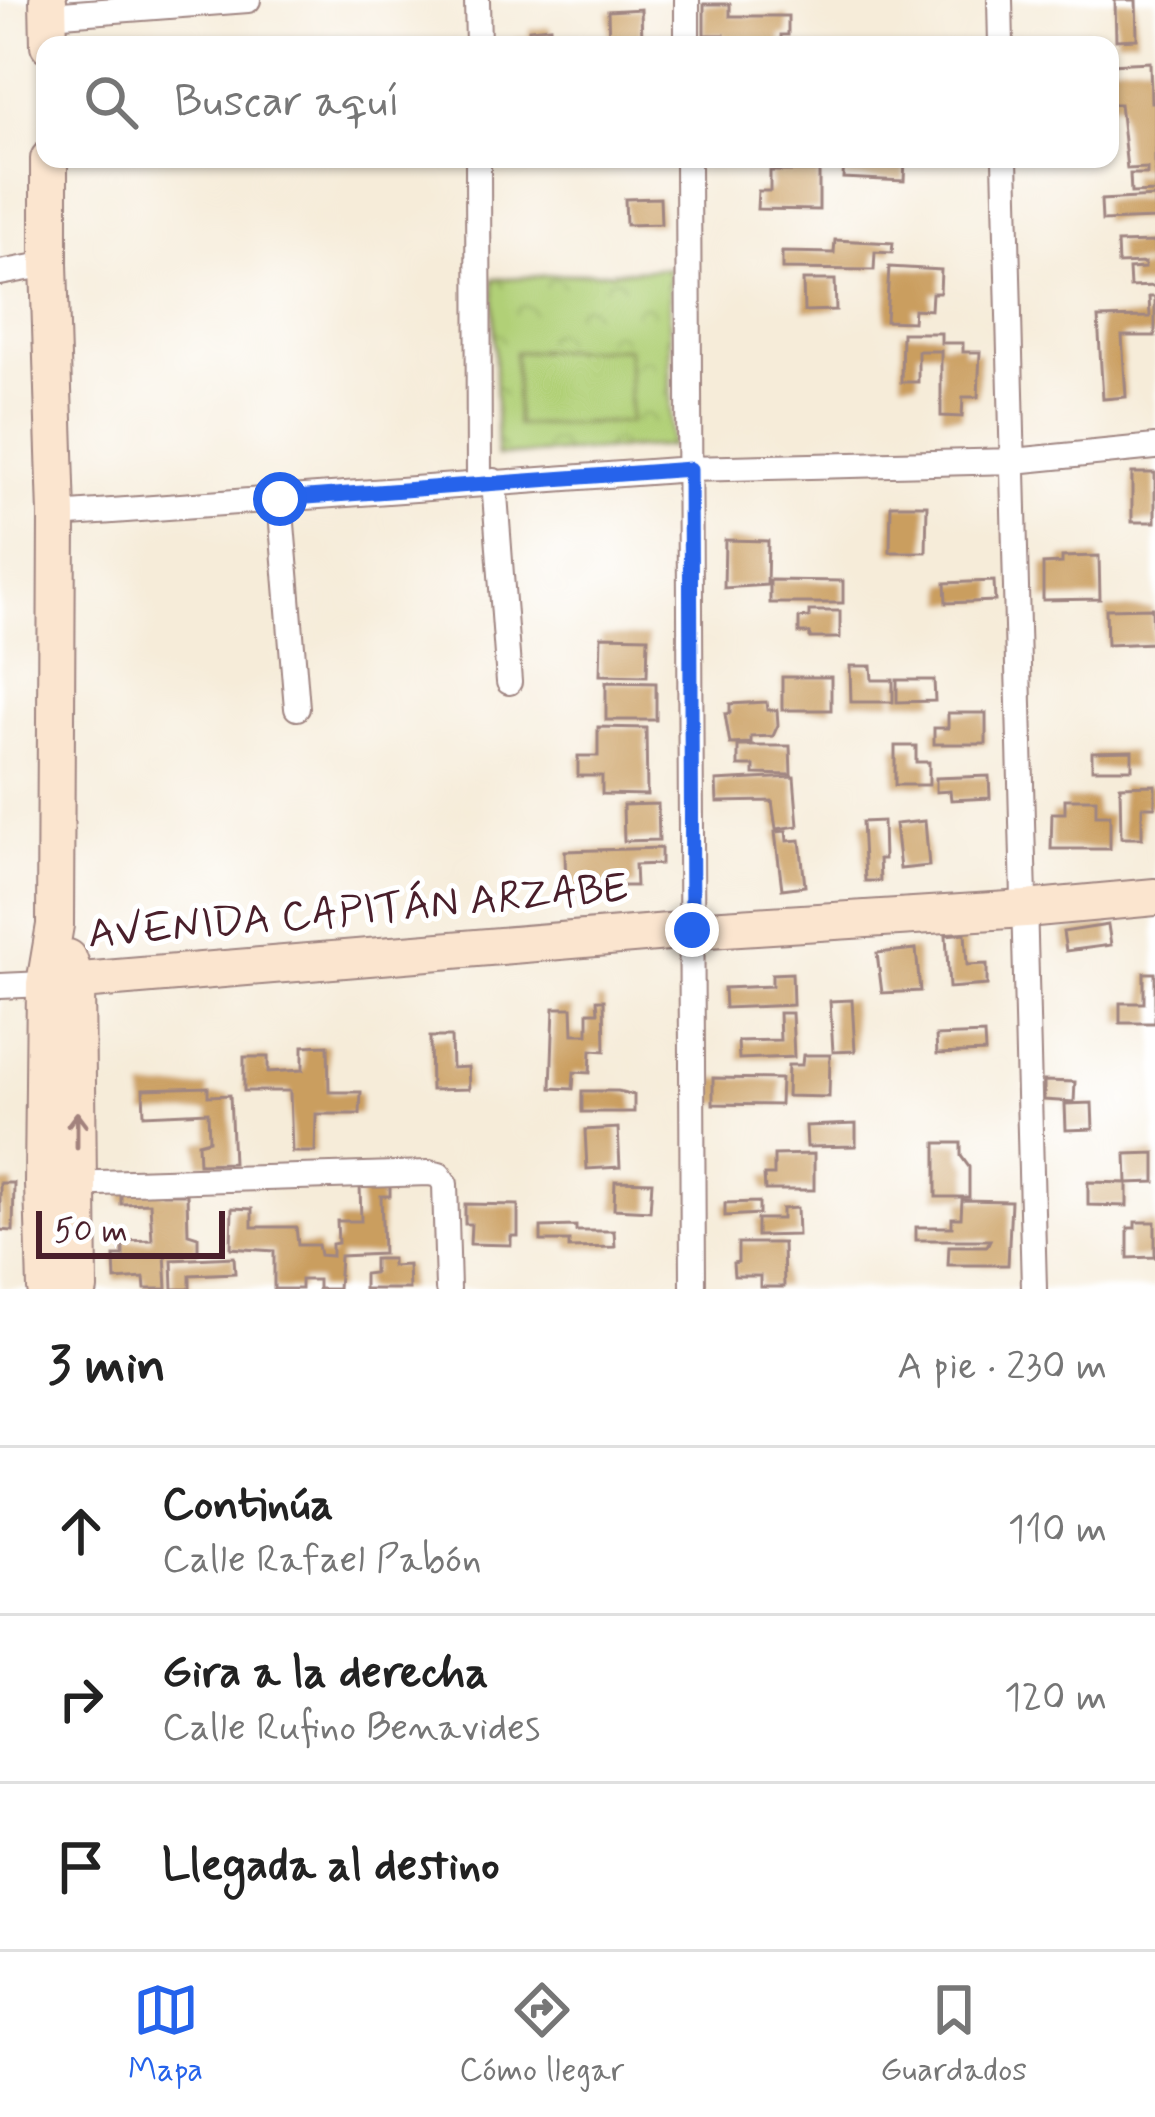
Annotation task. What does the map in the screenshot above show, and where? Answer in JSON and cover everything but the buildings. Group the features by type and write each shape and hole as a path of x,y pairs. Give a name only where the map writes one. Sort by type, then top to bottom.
{"main road":[{"path":"46,1289 60,1184 60,982 55,925 57,515 49,168"},
{"name":"AVENIDA CAPITÁN ARZABE","path":"60,982 1155,897"},
{"path":"60,1184 79,1289"}],"street":[{"path":"48,20 248,0"},
{"path":"478,0 478,36"},
{"path":"687,0 687,36"},
{"path":"1000,0 1001,36"},
{"path":"478,168 487,482 509,682"},
{"path":"688,168 693,1289"},
{"path":"1005,168 1034,1289"},
{"path":"0,273 50,264"},
{"path":"57,515 690,469 1014,460 1155,447"},
{"path":"280,499 297,708"},
{"name":"AVENIDA CAPITÁN ARZABE","path":"0,986 60,982"},
{"path":"60,1184 440,1175 446,1184 448,1289"}],"green space":[{"path":"669,268 671,446 497,456 493,279"},
{"path":"628,348 630,422 517,425 515,352"}],"route":[{"path":"280,499 690,469 692,930"}]}
